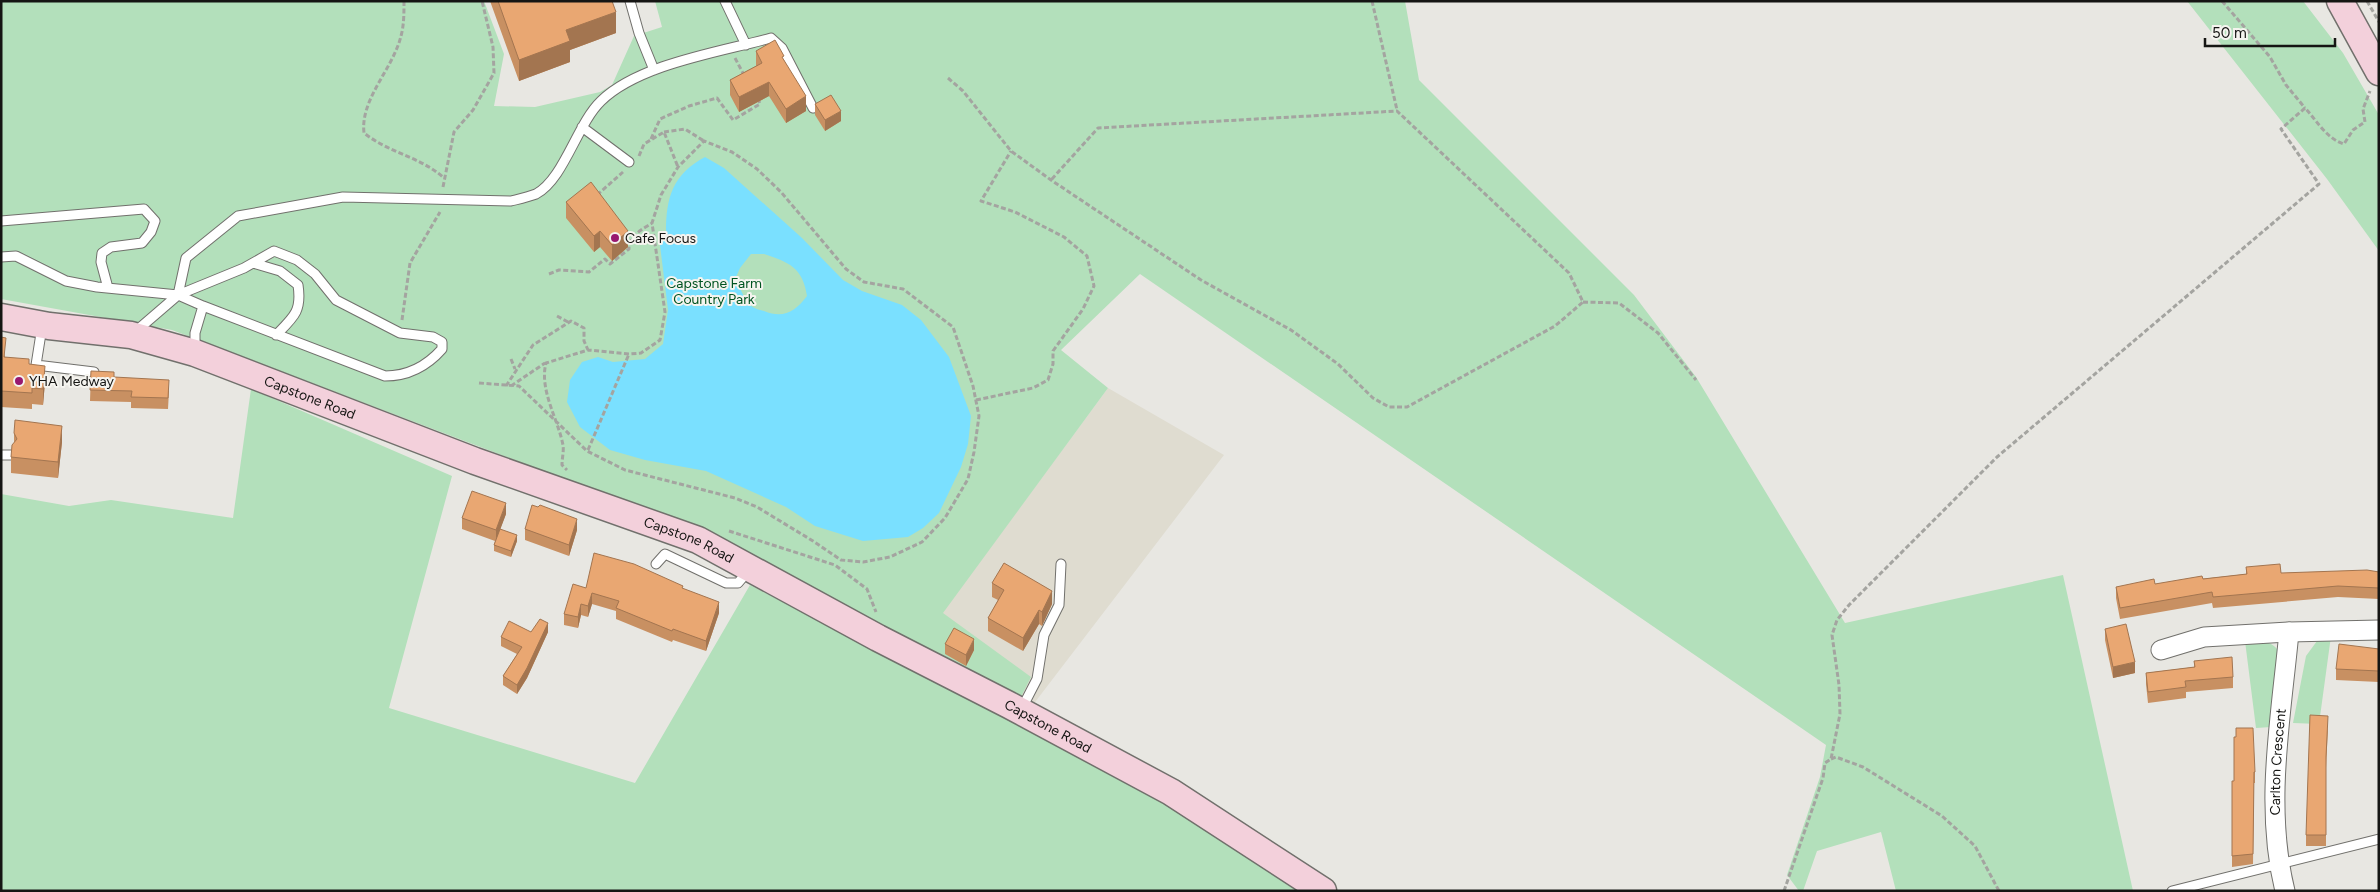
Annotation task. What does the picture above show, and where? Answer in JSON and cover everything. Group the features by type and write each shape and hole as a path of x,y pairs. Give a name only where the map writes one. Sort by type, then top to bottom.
{"street":[{"path":"2340,1 2374,82"},
{"name":"Capstone Road","path":"1,317 42,325 131,335 195,353 476,461 698,540 878,638 1021,711 1171,792 1322,891"},
{"path":"2161,650 2204,638 2289,632 2379,630"},
{"name":"Carlton Crescent","path":"2285,891 2278,866 2274,799 2289,632"}],"lane":[{"path":"630,1 639,33 654,70"},
{"path":"725,1 746,45"},
{"path":"178,295 186,258 238,216 343,197 510,201 537,193 556,175 582,127 600,101 620,86 654,70 771,38 782,48 813,108"},
{"path":"582,127 628,166"},
{"path":"1,221 144,208 154,221 151,232 142,243 111,247 102,253 101,262 108,288"},
{"path":"1,257 16,256 66,281 108,288 178,295 276,335 385,376 402,376 433,359 442,349 442,342 433,337 400,333 336,300 314,274 297,260 274,251 253,263 178,295 131,335"},
{"path":"253,263 280,271 298,285 300,301 293,317 276,335"},
{"path":"195,353 194,333 203,306"},
{"path":"42,325 41,346 36,365 94,372"},
{"path":"1,455 11,455"},
{"path":"656,564 665,554 726,583 738,583 751,568"},
{"path":"1021,711 1037,679 1044,635 1059,605 1060,564"},
{"path":"2172,891 2379,840"}],"path":[{"path":"404,1 401,38 368,107 363,122 364,133 378,144 392,151 432,166 445,178"},
{"path":"400,333 410,263 441,209 441,199 454,132 473,110 494,73 493,47 482,1"},
{"path":"1372,1 1397,111 1569,274 1583,302"},
{"path":"2222,1 2270,57 2286,85 2326,133 2336,142 2344,144 2353,130 2365,122 2363,109 2374,82"},
{"path":"2367,1 2379,22"},
{"path":"729,49 750,84"},
{"path":"948,78 963,91 1011,151 1051,180 1202,280 1291,330 1338,364 1373,398 1389,407 1407,407 1556,326 1583,302 1619,303 1658,333 1696,380"},
{"path":"651,139 660,119 688,106 717,98 733,120 760,104 759,101"},
{"path":"1831,759 1840,714 1839,685 1832,636 1837,620 1848,606 1997,457 2319,184 2281,129 2305,108"},
{"path":"1051,180 1098,128 1397,111"},
{"path":"479,383 519,386 556,419 572,438 588,450 625,470 735,498 757,507 841,560 863,562 890,557 922,542 945,518 968,479 979,416 976,400 953,327 903,289 864,282 846,269 781,192 757,169 732,152 704,141 686,128 664,132 651,139 644,144 639,158"},
{"path":"664,132 678,167"},
{"path":"511,386 546,363 588,350 629,354 641,353 660,340 665,312 660,267 652,223 661,195 678,167 704,141"},
{"path":"976,400 1033,388 1048,380 1053,364 1053,351 1083,309 1094,286 1087,256 1064,237 1015,212 981,201 1011,151"},
{"path":"594,198 628,166"},
{"path":"549,274 559,270 589,272 605,259 610,264 629,249 629,244 636,234 652,223"},
{"path":"623,237 629,244"},
{"path":"558,316 584,328 584,341 588,350"},
{"path":"506,386 515,369 533,345 568,322"},
{"path":"588,450 629,354"},
{"path":"511,359 515,369"},
{"path":"546,363 544,371 548,396 563,446 562,465 573,476"},
{"path":"724,528 835,565 867,589 876,613 878,638"},
{"path":"1784,891 1823,778 1825,763 1836,758 1863,767 1942,816 1975,846 1999,891"}],"shaded area":[{"path":"1108,388 1224,455 1029,710 1017,705 1030,677 942,613"}],"green space":[{"name":"Capstone Farm Country Park","path":"1,1 484,1 504,54 494,106 535,107 600,92 612,85 634,36 662,27 655,1 1405,1 1419,80 1634,295 1696,377 1845,623 2063,575 2133,891 1896,891 1881,832 1817,851 1803,891 1799,891 1787,875 1820,777 1826,745 1140,274 1061,350 1108,388 943,613 1031,677 1017,705 702,531 172,330 1,299"},
{"path":"2187,1 2303,1 2343,53 2379,115 2379,251 2327,179"},
{"path":"251,389 452,476 389,708 635,783 750,585 1126,778 1312,891 1,891 1,494 69,506 111,500 233,518"},
{"path":"2331,636 2319,724 2293,723 2306,656 2317,641"},
{"path":"2245,641 2271,644 2283,657 2271,727 2256,728"}],"water":[{"path":"705,157 724,168 802,238 843,280 862,291 902,305 921,320 949,357 971,416 968,444 961,467 939,513 923,528 908,537 863,541 815,526 786,507 706,471 645,460 610,450 580,427 567,402 570,380 582,362 598,357 613,362 645,359 663,344 668,310 659,237 666,232 670,197 674,188 685,171","holes":["751,254 764,254 788,263 798,273 805,286 807,296 793,310 783,314 771,313 751,306 743,295 736,277 740,268"]}],"building":[{"path":"498,1 612,1 616,12 566,30 570,41 519,60"},
{"path":"775,40 784,56 782,57 806,96 786,109 769,82 739,97 730,80 762,63 756,51"},
{"path":"831,95 841,111 825,120 815,104"},
{"path":"591,182 628,231 612,245 600,231 594,236 566,202"},
{"path":"1,337 6,338 4,357 29,359 29,364 45,366 43,389 32,388 32,393 1,391"},
{"path":"91,371 114,372 114,377 169,380 168,398 131,397 132,391 90,390"},
{"path":"15,420 62,426 58,462 11,457 12,445 17,439 14,433"},
{"path":"472,491 506,503 496,530 462,518"},
{"path":"532,505 538,507 540,505 577,519 569,545 525,529"},
{"path":"500,529 517,535 511,551 494,545"},
{"path":"594,553 634,564 683,586 682,588 719,602 706,641 673,629 672,631 616,608 619,601 592,593 588,606 581,604 578,617 564,614 573,584 586,588"},
{"path":"1004,563 1052,591 1042,612 1039,610 1023,638 988,618 1004,590 992,583"},
{"path":"2280,564 2281,573 2367,570 2379,572 2379,588 2338,586 2213,597 2212,592 2120,608 2116,587 2154,579 2155,584 2202,576 2203,579 2247,574 2246,567"},
{"path":"540,619 548,623 517,685 503,676 522,647 501,637 509,621 531,632"},
{"path":"2126,624 2135,662 2113,667 2105,629"},
{"path":"954,628 974,639 966,655 945,644"},
{"path":"2339,644 2379,649 2379,671 2336,669"},
{"path":"2232,657 2233,677 2185,681 2186,687 2148,692 2146,673 2195,667 2194,661"},
{"path":"2310,715 2328,716 2326,835 2306,835"},
{"path":"2236,728 2253,728 2255,772 2253,854 2232,856 2232,781 2234,781 2234,737 2236,737"}],"place":[{"name":"Cafe Focus","path":"615,238"},
{"name":"YHA Medway","path":"19,381"}]}
